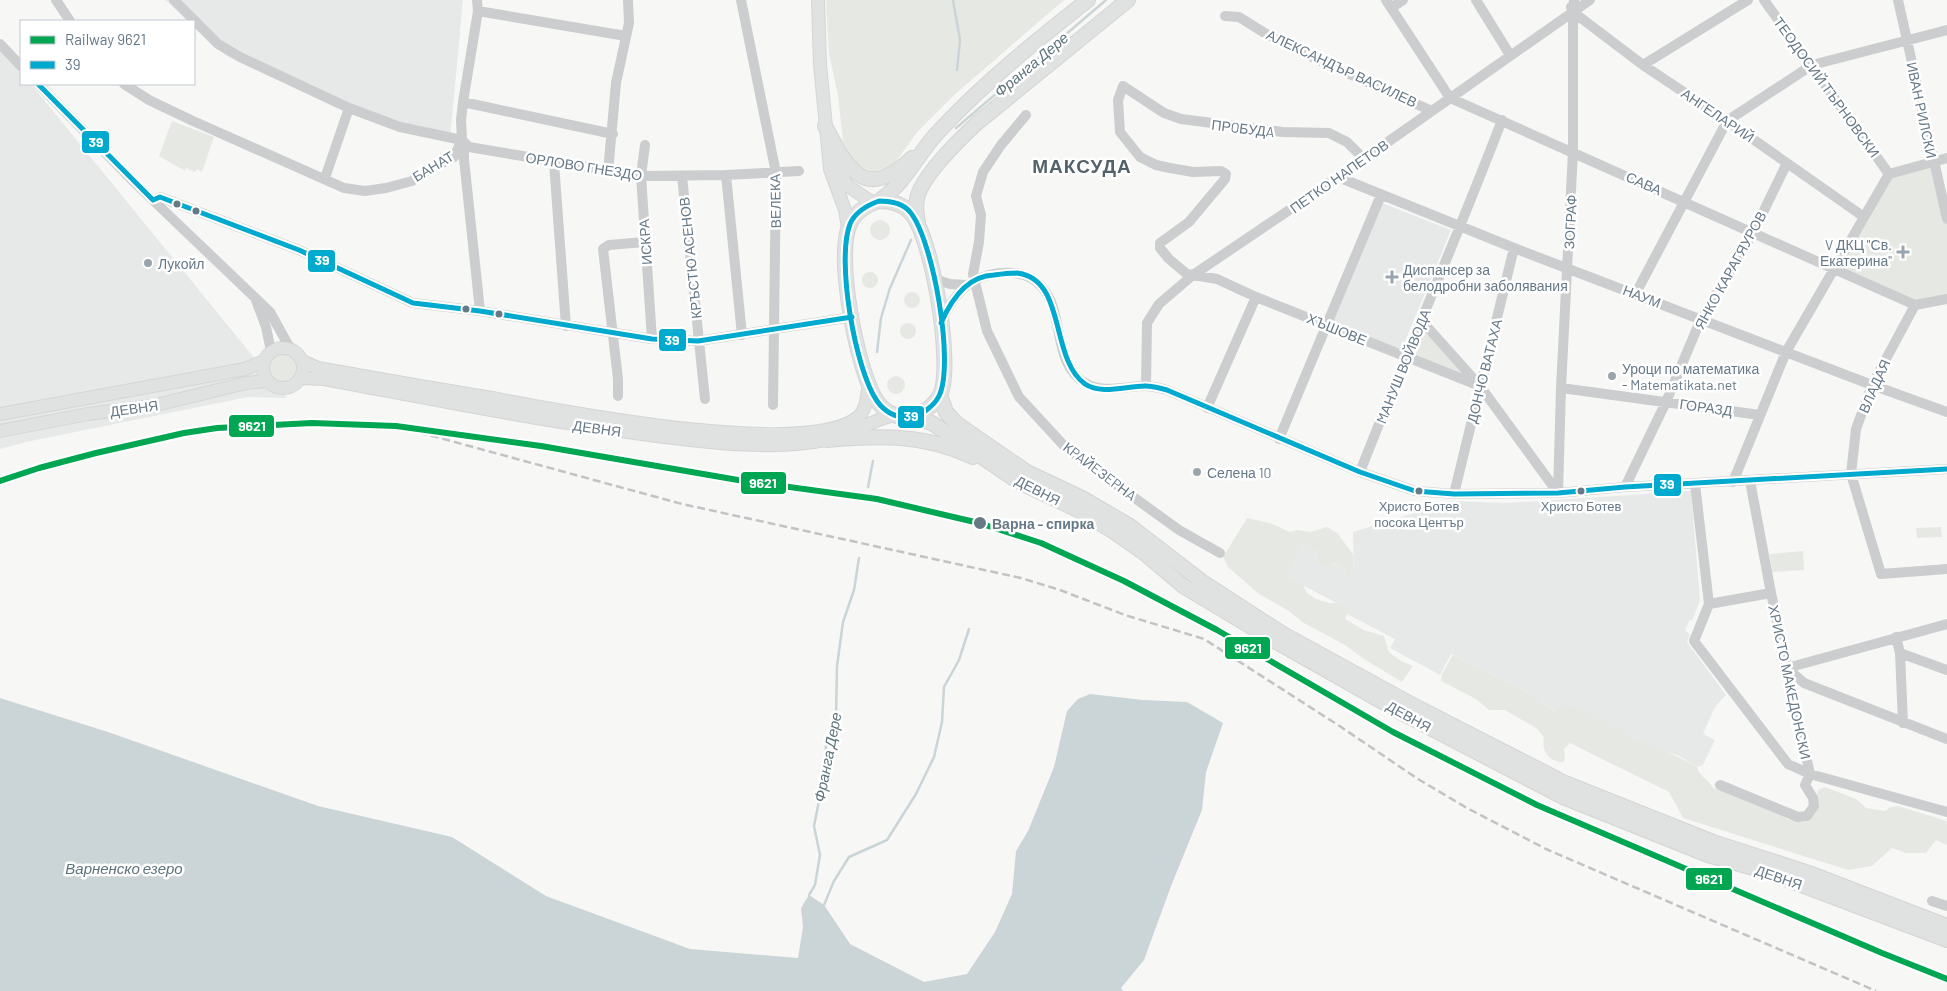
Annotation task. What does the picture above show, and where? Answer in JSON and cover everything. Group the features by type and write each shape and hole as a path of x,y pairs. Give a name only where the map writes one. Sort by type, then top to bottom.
{"highway":[{"path":"826,126 848,165 858,175 870,179 886,177 894,173 932,139 991,81 1088,0"},
{"path":"909,417 922,412 932,405 940,395 944,366 941,323 934,279 919,224 916,201 920,189 948,153 977,123 1128,0"},
{"path":"1096,26 1139,0"},
{"path":"894,415 878,403 869,383 860,354 852,317 845,245 848,228 854,217 901,183 932,139"},
{"path":"876,202 899,204 910,212 919,224"},
{"name":"ДЕВНЯ","path":"940,395 946,412 956,423 1027,472 1082,498 1123,522 1204,583 1283,634 1409,703 1565,783 1713,842 1809,873 1947,926"},
{"name":"ДЕВНЯ","path":"894,415 932,423 1017,481 1078,510 1114,532 1144,553 1183,586 1273,640 1411,718 1563,797 1708,855 1767,872 1947,940"},
{"path":"827,440 884,436 933,442 956,450 1003,472"}],"main road":[{"path":"818,0 820,64 830,169 845,210 848,228"},
{"path":"829,156 839,175 848,186 876,202"},
{"path":"284,348 291,350 302,361 300,378 295,384 288,387 280,388 273,386 264,375 267,356 284,348"},
{"name":"ДЕВНЯ","path":"0,414 245,369 267,356"},
{"name":"ДЕВНЯ","path":"302,361 318,368 583,415 716,431 758,433 818,431 848,422 861,414 864,409 869,383"},
{"name":"ДЕВНЯ","path":"300,378 324,380 578,426 693,440 781,444 827,440 894,415"},
{"name":"ДЕВНЯ","path":"0,431 88,414 159,405 246,383 267,381"}],"street":[{"path":"56,0 69,20"},
{"name":"БАНАТ","path":"174,0 194,20"},
{"path":"477,0 478,12 461,120 480,311"},
{"path":"608,172 613,134 616,83 629,22 628,0"},
{"name":"ВЕЛЕКА","path":"741,0 776,173 773,405"},
{"path":"1403,0 1388,4 1450,98"},
{"path":"1476,0 1510,55"},
{"path":"1567,0 1572,12"},
{"path":"1572,12 1574,0"},
{"name":"ПЕТКО НАПЕТОВ","path":"1146,386 1147,323 1159,304 1193,275 1364,159 1590,0"},
{"path":"1643,65 1748,0"},
{"name":"ТЕОДОСИЙ ТЪРНОВСКИ","path":"1764,0 1889,174"},
{"name":"ИВАН РИЛСКИ","path":"1898,0 1947,219"},
{"path":"478,12 626,36"},
{"name":"АНГЕЛАРИЙ","path":"1572,12 1643,65 1864,217"},
{"name":"ЗОГРАФ","path":"1558,493 1573,151 1572,12"},
{"name":"АЛЕКСАНДЪР ВАСИЛЕВ","path":"1225,16 1239,16 1268,35 1318,60 1432,111"},
{"name":"БАНАТ","path":"126,85 149,100 193,121 344,188 365,190 386,188 412,180 457,154 463,142 400,127 349,108 240,57 218,44 195,21"},
{"path":"1636,293 1727,121 1812,65 1906,39 1947,30"},
{"path":"0,44 20,65"},
{"path":"39,85 274,318 291,350"},
{"name":"ПРOБУДA","path":"1193,275 1187,274 1169,259 1160,248 1160,243 1189,222 1225,179 1226,174 1221,171 1193,172 1170,168 1156,165 1140,157 1120,132 1118,100 1123,86 1164,113 1181,120 1283,132 1329,133 1346,142 1364,159"},
{"name":"САВА","path":"1450,98 1915,304"},
{"path":"463,102 613,134"},
{"path":"325,178 349,108"},
{"path":"971,283 979,242 981,215 976,196 983,172 1001,145 1026,115"},
{"name":"MАНУШ ВОЙВОДА","path":"1360,472 1405,358 1461,227 1502,120"},
{"name":"ОРЛОВО ГНЕЗДО","path":"463,142 469,147 554,163 641,176 799,172"},
{"name":"ИСКРА","path":"645,146 641,176 652,339"},
{"path":"1733,482 1786,352 1889,174 1947,158"},
{"path":"554,163 566,326"},
{"name":"ЯНКО КАРАГЯУРОВ","path":"1626,487 1666,402 1701,319 1753,232 1787,163"},
{"path":"726,175 742,335"},
{"name":"КРЪСТЮ АСЕНОВ","path":"682,176 705,399"},
{"name":"НАУМ","path":"1338,177 1514,248 1947,412"},
{"path":"1279,439 1381,195"},
{"path":"153,200 160,196 299,250 413,303 480,311 652,339 698,341 852,317"},
{"path":"618,396 618,379 603,249 609,245 644,242"},
{"name":"ДОНЧО ВАТАХА","path":"1454,494 1514,248"},
{"path":"941,323 952,300 971,283 988,275 1012,273 1028,277 1046,290 1051,301 1062,348 1070,369 1084,383 1101,389 1146,386 1167,390 1360,472 1415,491 1454,494 1558,493 1626,487 1947,469"},
{"name":"ХЪШОВЕ","path":"1193,275 1216,279 1405,358 1480,386"},
{"path":"934,279 950,284 971,283"},
{"name":"КPAЙEЗEPНA","path":"971,283 987,331 1018,397 1067,449 1179,530 1220,553"},
{"path":"1207,408 1256,297"},
{"path":"255,299 266,327 267,356"},
{"path":"1915,304 1947,299"},
{"name":"ВЛАДАЯ","path":"1851,474 1856,429 1872,385 1915,304"},
{"path":"1421,320 1480,386 1558,493"},
{"name":"ГОРАЗД","path":"1562,388 1760,416"},
{"path":"1851,474 1881,574 1947,569"},
{"name":"ХРИСТО МАКЕДОНСКИ","path":"1720,785 1794,816 1803,817 1810,813 1814,806 1813,798 1805,785 1810,774 1771,593 1750,481"},
{"path":"1695,484 1709,604 1694,641 1722,680 1788,764 1810,774 1947,812"},
{"path":"1709,604 1771,593"},
{"path":"1787,668 1947,624"},
{"path":"1896,637 1900,654 1903,722"},
{"path":"1900,654 1947,670"},
{"path":"1787,668 1804,683 1947,739"},
{"path":"1932,900 1947,906"}],"shaded area":[{"path":"165,0 463,0 450,139 399,131 339,109 225,55 195,28 195,20 187,20"},
{"path":"826,0 1064,0 954,95 918,131 894,164 873,171 856,166 843,141 838,95 829,54"},
{"path":"0,46 20,71 20,85 32,85 287,398 248,397 26,442 0,449"},
{"path":"172,121 214,137 202,172 197,169 195,172 186,168 185,171 159,156"},
{"path":"1933,162 1947,219 1947,299 1922,305 1833,267 1889,174"},
{"name":"Диспансер за белодробни заболявания","path":"1382,203 1451,230 1401,351 1333,323"},
{"path":"880,220 887,223 890,230 887,237 880,240 873,237 870,230 873,223"},
{"path":"870,272 876,274 878,280 876,286 870,288 864,286 862,280 864,274"},
{"path":"912,292 920,300 912,308 904,300"},
{"path":"1421,320 1480,386 1405,358"},
{"path":"905,323 911,323 916,328 914,337 905,339 900,334 900,328"},
{"path":"283,354 293,358 297,368 293,378 283,382 273,378 269,368 273,358"},
{"path":"896,376 902,379 905,385 902,391 896,394 890,391 887,385 890,379"},
{"path":"1691,491 1700,600 1692,621 1690,620 1685,630 1690,635 1687,642 1726,695 1715,707 1703,734 1715,740 1703,765 1697,767 1678,755 1661,751 1560,705 1556,711 1528,693 1451,654 1440,675 1390,648 1395,639 1347,614 1348,609 1287,577 1304,545 1318,552 1314,561 1331,563 1347,570 1344,576 1354,578 1353,532 1453,501 1508,503"},
{"path":"1247,518 1270,523 1290,532 1297,530 1311,532 1327,527 1337,533 1353,554 1354,578 1344,576 1347,570 1332,563 1329,568 1314,561 1318,552 1304,545 1287,577 1303,585 1307,593 1316,599 1329,603 1339,603 1349,609 1345,619 1364,630 1384,636 1389,652 1401,661 1413,666 1402,682 1345,645 1302,622 1289,611 1259,594 1228,567 1223,557"},
{"path":"1941,527 1942,537 1917,538 1916,528"},
{"path":"1803,551 1804,570 1772,572 1770,554"},
{"path":"1453,655 1528,693 1555,711 1560,705 1579,710 1637,740 1682,759 1697,767 1700,774 1713,788 1725,789 1780,813 1787,819 1804,822 1811,819 1818,790 1825,787 1856,799 1866,808 1885,811 1891,807 1898,806 1947,821 1947,845 1936,840 1926,853 1906,853 1892,848 1872,866 1848,870 1683,818 1669,792 1570,743 1564,749 1565,758 1563,762 1554,760 1547,755 1543,742 1544,737 1536,728 1505,710 1489,710 1476,699 1441,681 1442,674"}],"water":[{"name":"Варненско езеро","path":"1090,694 1143,700 1187,702 1223,723 1206,772 1202,810 1171,886 1144,960 1121,988 1123,991 0,991 0,698 108,732 318,806 452,837 546,896 690,949 798,958 803,927 801,908 809,895 824,905 850,944 924,982 967,974 995,932 1012,894 1016,851 1028,831 1054,767 1067,711 1078,699"}],"waterway":[{"path":"953,0 960,40 957,70"},
{"name":"Франга Дере","path":"956,128 1106,0"},
{"name":"Франга Дере","path":"877,352 881,318 890,288 911,240"},
{"name":"Франга Дере","path":"868,487 873,461"},
{"name":"Франга Дере","path":"809,895 815,885 820,855 814,826 822,786 826,746 836,715 837,666 843,622 854,590 859,558"},
{"path":"824,905 834,881 849,857 887,840 916,794 934,757 942,722 944,687 959,660 969,629"}],"railway":[{"path":"396,426 682,504 1021,578 1060,590 1125,615 1204,639 1418,779 1467,808 1546,849 1876,991"}],"rail line":[{"name":"9621","path":"0,481 39,468 96,453 184,433 217,428 312,423 396,426 541,446 738,480 877,499 979,523 1041,543 1124,581 1217,630 1393,732 1537,805 1947,979"}],"transit line":[{"name":"39","path":"39,85 153,200"},
{"name":"39","path":"153,200 160,197 299,250 413,303 480,311 652,339 698,341 852,317"},
{"name":"39","path":"879,201 888,201 904,206 919,226 934,274 939,302 944,358 943,380 939,396 927,410 909,417 891,414 877,401 869,386 862,365 850,314 845,262 846,241 850,224 862,210 879,201"},
{"name":"39","path":"941,323 961,291 984,276 1017,273 1033,278 1044,289 1051,304 1066,357 1074,372 1085,384 1098,389 1145,386 1167,390 1360,472 1415,491 1454,494 1558,493 1625,487 1947,469"}],"place":[{"name":"V ДКЦ \"Св. Екатерина\"","path":"1903,252"},
{"name":"Лукойл","path":"148,263"},
{"name":"Диспансер за белодробни заболявания","path":"1392,277"},
{"name":"Уроци по математика - Matematikata.net","path":"1612,376"},
{"name":"Селена 10","path":"1197,472"},
{"name":"Христо Ботев посока Център","path":"1419,491"},
{"name":"Христо Ботев","path":"1581,491"},
{"name":"Варна - спирка","path":"980,523"}],"district":[{"name":"МАКСУДА","path":"1082,165"}]}
